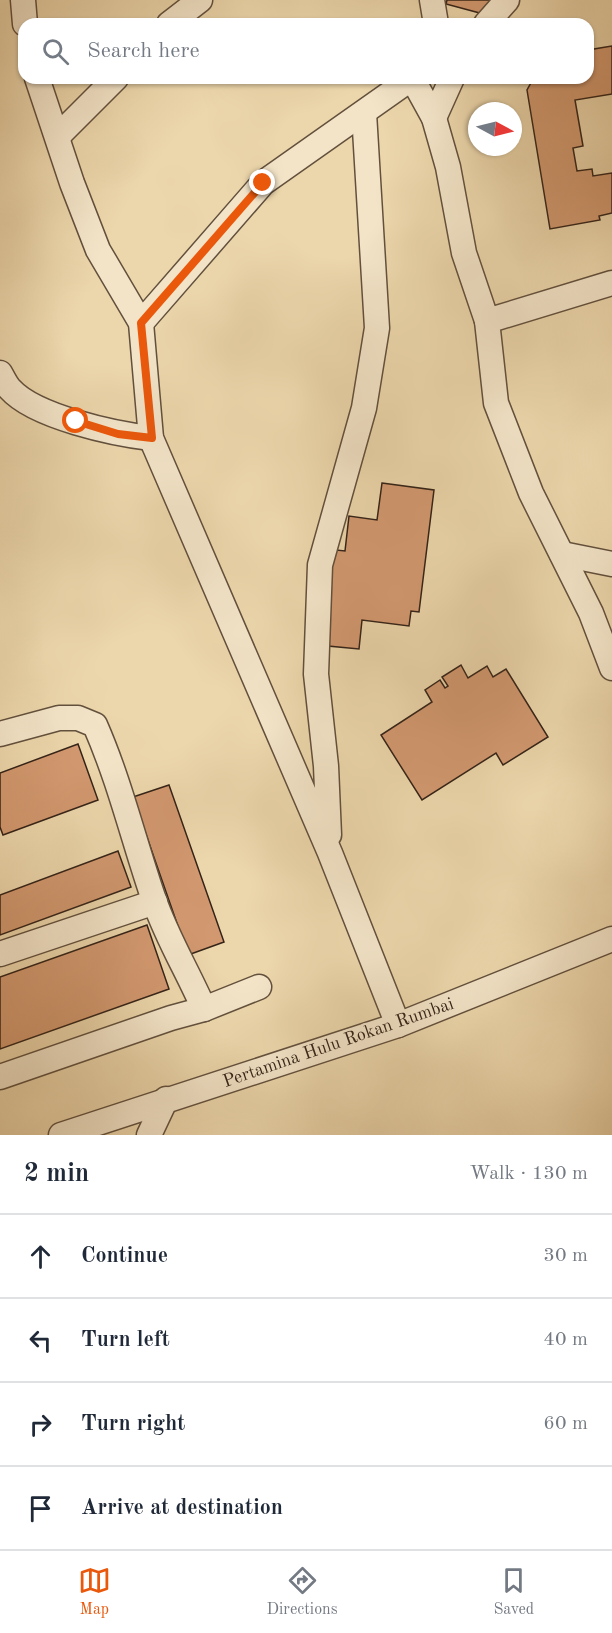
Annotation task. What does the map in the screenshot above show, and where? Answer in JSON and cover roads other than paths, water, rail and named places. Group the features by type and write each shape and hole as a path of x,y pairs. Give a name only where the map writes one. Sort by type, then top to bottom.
{"street":[{"path":"23,0 24,18"},
{"path":"178,18 200,0"},
{"path":"432,0 435,18"},
{"path":"491,18 507,0"},
{"path":"39,84 72,183 98,250 141,323 152,438 330,853 398,1025"},
{"path":"58,136 110,84"},
{"path":"141,323 263,183 404,84"},
{"path":"415,84 434,118 448,167 464,253 487,321 496,403 531,493 591,613 611,662"},
{"path":"434,118 449,84"},
{"path":"330,853 326,766 316,674 320,565 364,408 377,328 364,113"},
{"path":"487,321 612,283"},
{"path":"0,373 11,390 43,411 118,434 152,438"},
{"path":"562,554 612,564"},
{"path":"0,734 59,718 78,718 95,726 111,761 155,902 175,950 204,1009"},
{"path":"0,954 155,902"},
{"name":"Pertamina Hulu Rokan Rumbai","path":"61,1135 398,1025 612,939"},
{"path":"0,1077 171,1018 204,1009 259,987"},
{"path":"149,1135 166,1100"}]}
